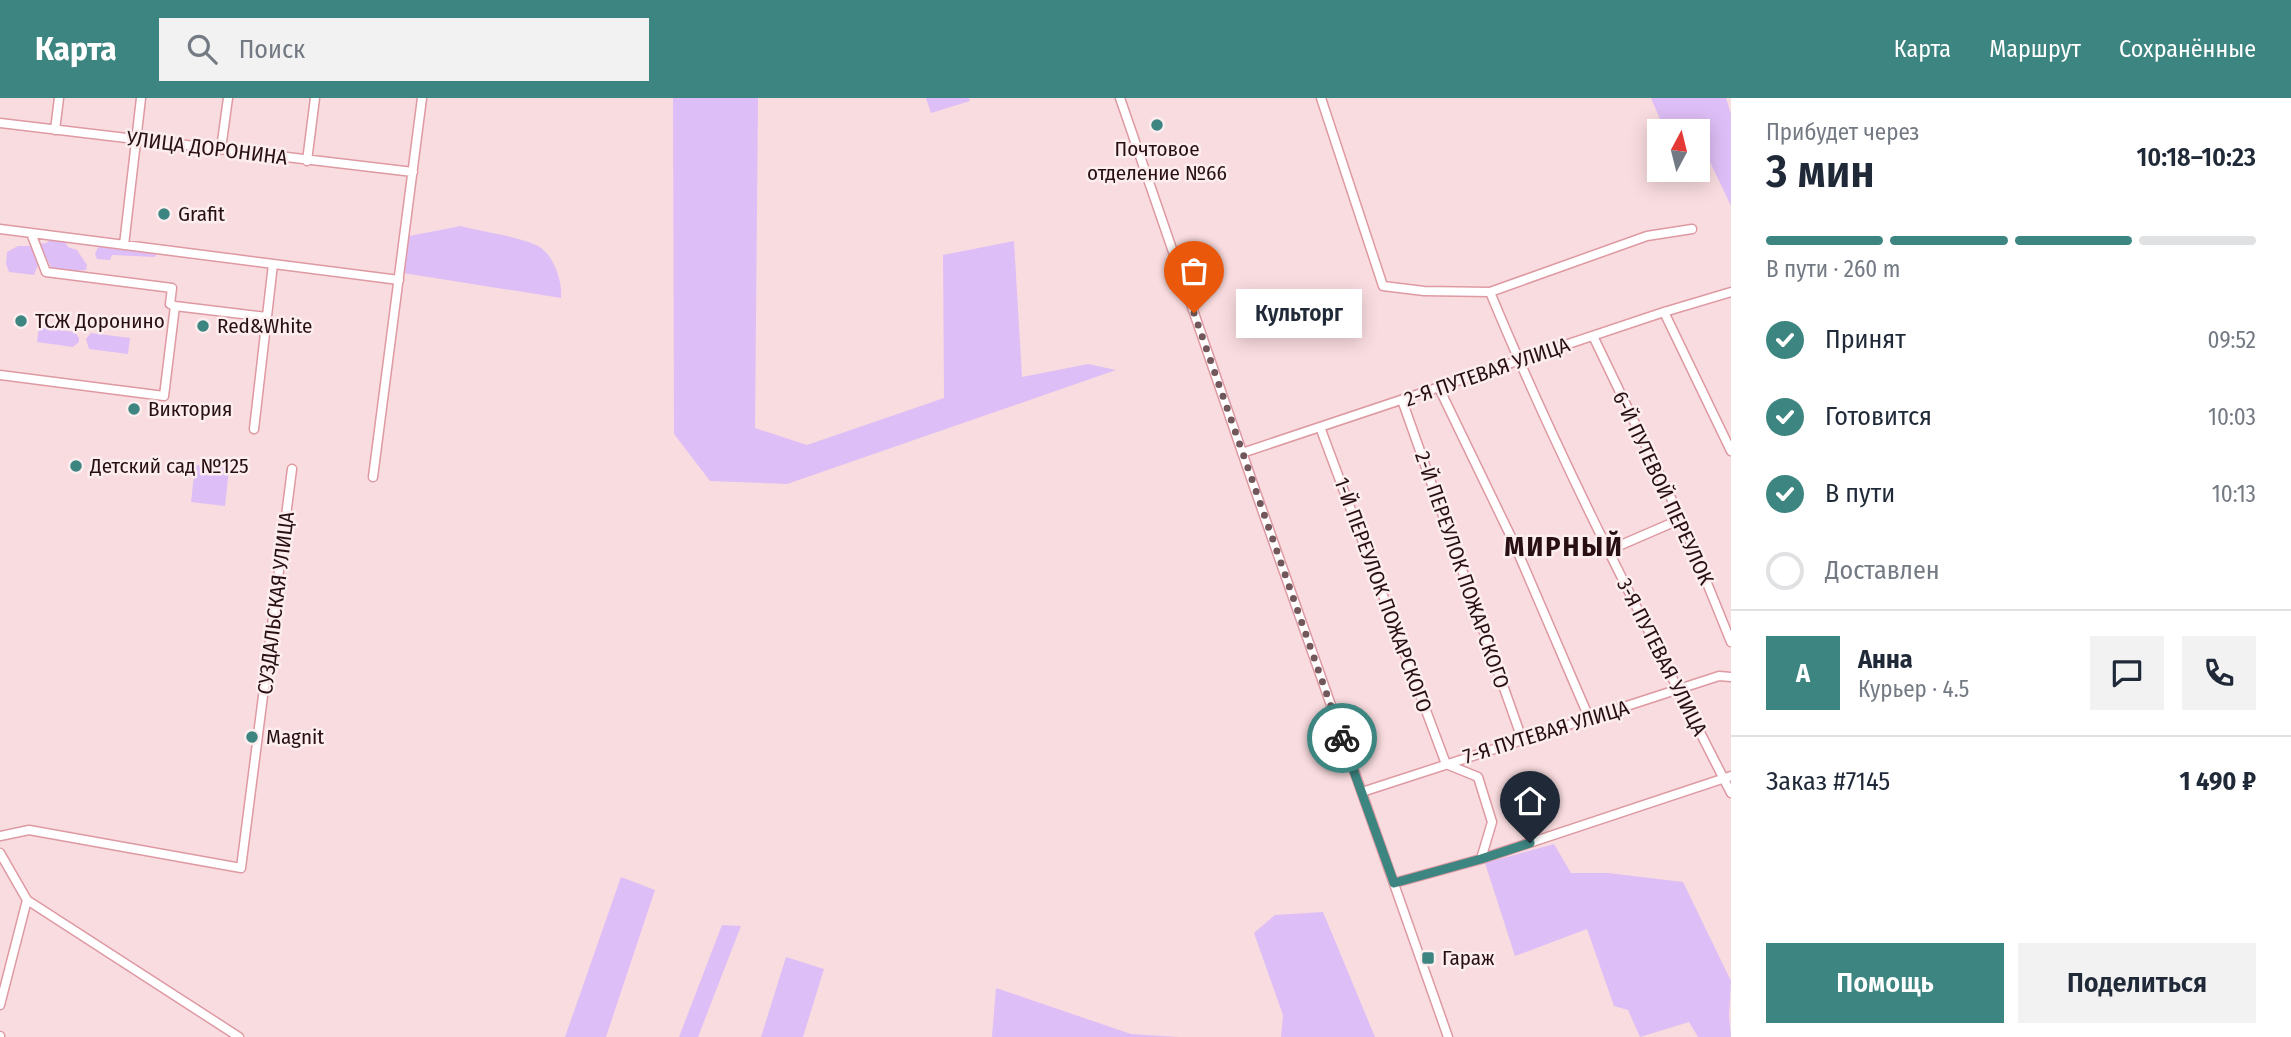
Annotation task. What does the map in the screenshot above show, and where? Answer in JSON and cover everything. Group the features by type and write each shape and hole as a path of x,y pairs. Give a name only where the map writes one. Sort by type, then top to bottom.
{"street":[{"path":"55,130 59,98"},
{"path":"124,245 141,98"},
{"path":"221,149 228,98"},
{"path":"307,161 315,98"},
{"path":"373,477 422,98"},
{"path":"1120,98 1448,1037"},
{"path":"1321,98 1383,286 1424,291 1490,292 1647,236 1692,229"},
{"name":"УЛИЦА ДОРОНИНА","path":"0,123 414,172"},
{"path":"0,229 399,280"},
{"path":"31,233 46,272 172,288 170,304 175,306 267,317"},
{"path":"254,429 273,264"},
{"name":"3-Я ПУТЕВАЯ УЛИЦА","path":"1490,292 1518,361 1607,551 1727,777 1731,793"},
{"name":"2-Я ПУТЕВАЯ УЛИЦА","path":"1242,453 1731,292"},
{"path":"0,375 164,396 175,306"},
{"path":"1664,312 1731,451"},
{"name":"6-Й ПУТЕВОЙ ПЕРЕУЛОК","path":"1593,336 1681,519 1731,642"},
{"path":"1439,388 1513,541 1590,720"},
{"name":"2-Й ПЕРЕУЛОК ПОЖАРСКОГО","path":"1402,400 1522,739"},
{"name":"1-Й ПЕРЕУЛОК ПОЖАРСКОГО","path":"1320,427 1446,764"},
{"name":"СУЗДАЛЬСКАЯ УЛИЦА","path":"0,836 29,830 241,868 292,470"},
{"path":"1607,551 1681,519"},
{"name":"7-Я ПУТЕВАЯ УЛИЦА","path":"1362,792 1522,739 1681,691 1719,676 1731,677"},
{"path":"1446,764 1478,777 1492,822 1481,859"},
{"path":"1394,883 1481,859 1727,777"},
{"path":"0,853 27,900 239,1037"},
{"path":"0,1005 27,900"}],"shaded area":[{"path":"673,98 758,98 755,428 807,445 944,398 943,255 1014,241 1022,377 1088,364 1116,370 787,484 710,481 674,434"},
{"path":"926,98 969,98 970,101 931,113"},
{"path":"1651,98 1726,98 1731,114 1731,206 1710,162 1710,119 1660,119"},
{"path":"461,226 519,239 542,249 556,268 561,298 403,273 409,236"},
{"path":"51,239 64,240 68,247 77,250 87,265 86,270 65,272 52,269 39,244"},
{"path":"99,245 157,252 155,257 112,255 110,260 97,259 95,254"},
{"path":"18,246 31,246 38,265 34,275 9,272 6,264 7,252"},
{"path":"39,327 75,332 79,342 73,347 37,342"},
{"path":"91,333 130,338 128,354 89,349 86,339"},
{"path":"195,465 229,469 225,506 191,502"},
{"path":"1554,844 1571,873 1608,873 1683,882 1731,981 1731,1037 1698,1037 1689,1022 1640,1037 1628,1010 1614,1006 1587,929 1515,956 1485,863"},
{"path":"621,877 655,890 606,1037 565,1037"},
{"path":"1323,912 1375,1037 1281,1037 1283,1015 1254,933 1275,915"},
{"path":"722,925 741,926 698,1037 679,1037"},
{"path":"786,957 824,969 803,1037 761,1037"},
{"path":"996,988 1131,1034 1179,1037 992,1037"}],"way so far":[{"path":"1194,313 1342,738"}],"place":[{"name":"Почтовое отделение №66","path":"1157,125"},
{"name":"Grafit","path":"164,214"},
{"name":"Культорг","path":"1194,313"},
{"name":"ТСЖ Доронино","path":"21,321"},
{"name":"Red&White","path":"203,326"},
{"name":"Виктория","path":"134,409"},
{"name":"Детский сад №125","path":"76,466"},
{"name":"Magnit","path":"252,737"},
{"name":"Гараж","path":"1428,958"}],"district":[{"name":"МИРНЫЙ","path":"1564,546"}],"route":[{"path":"1342,738 1394,883 1530,843"}]}
